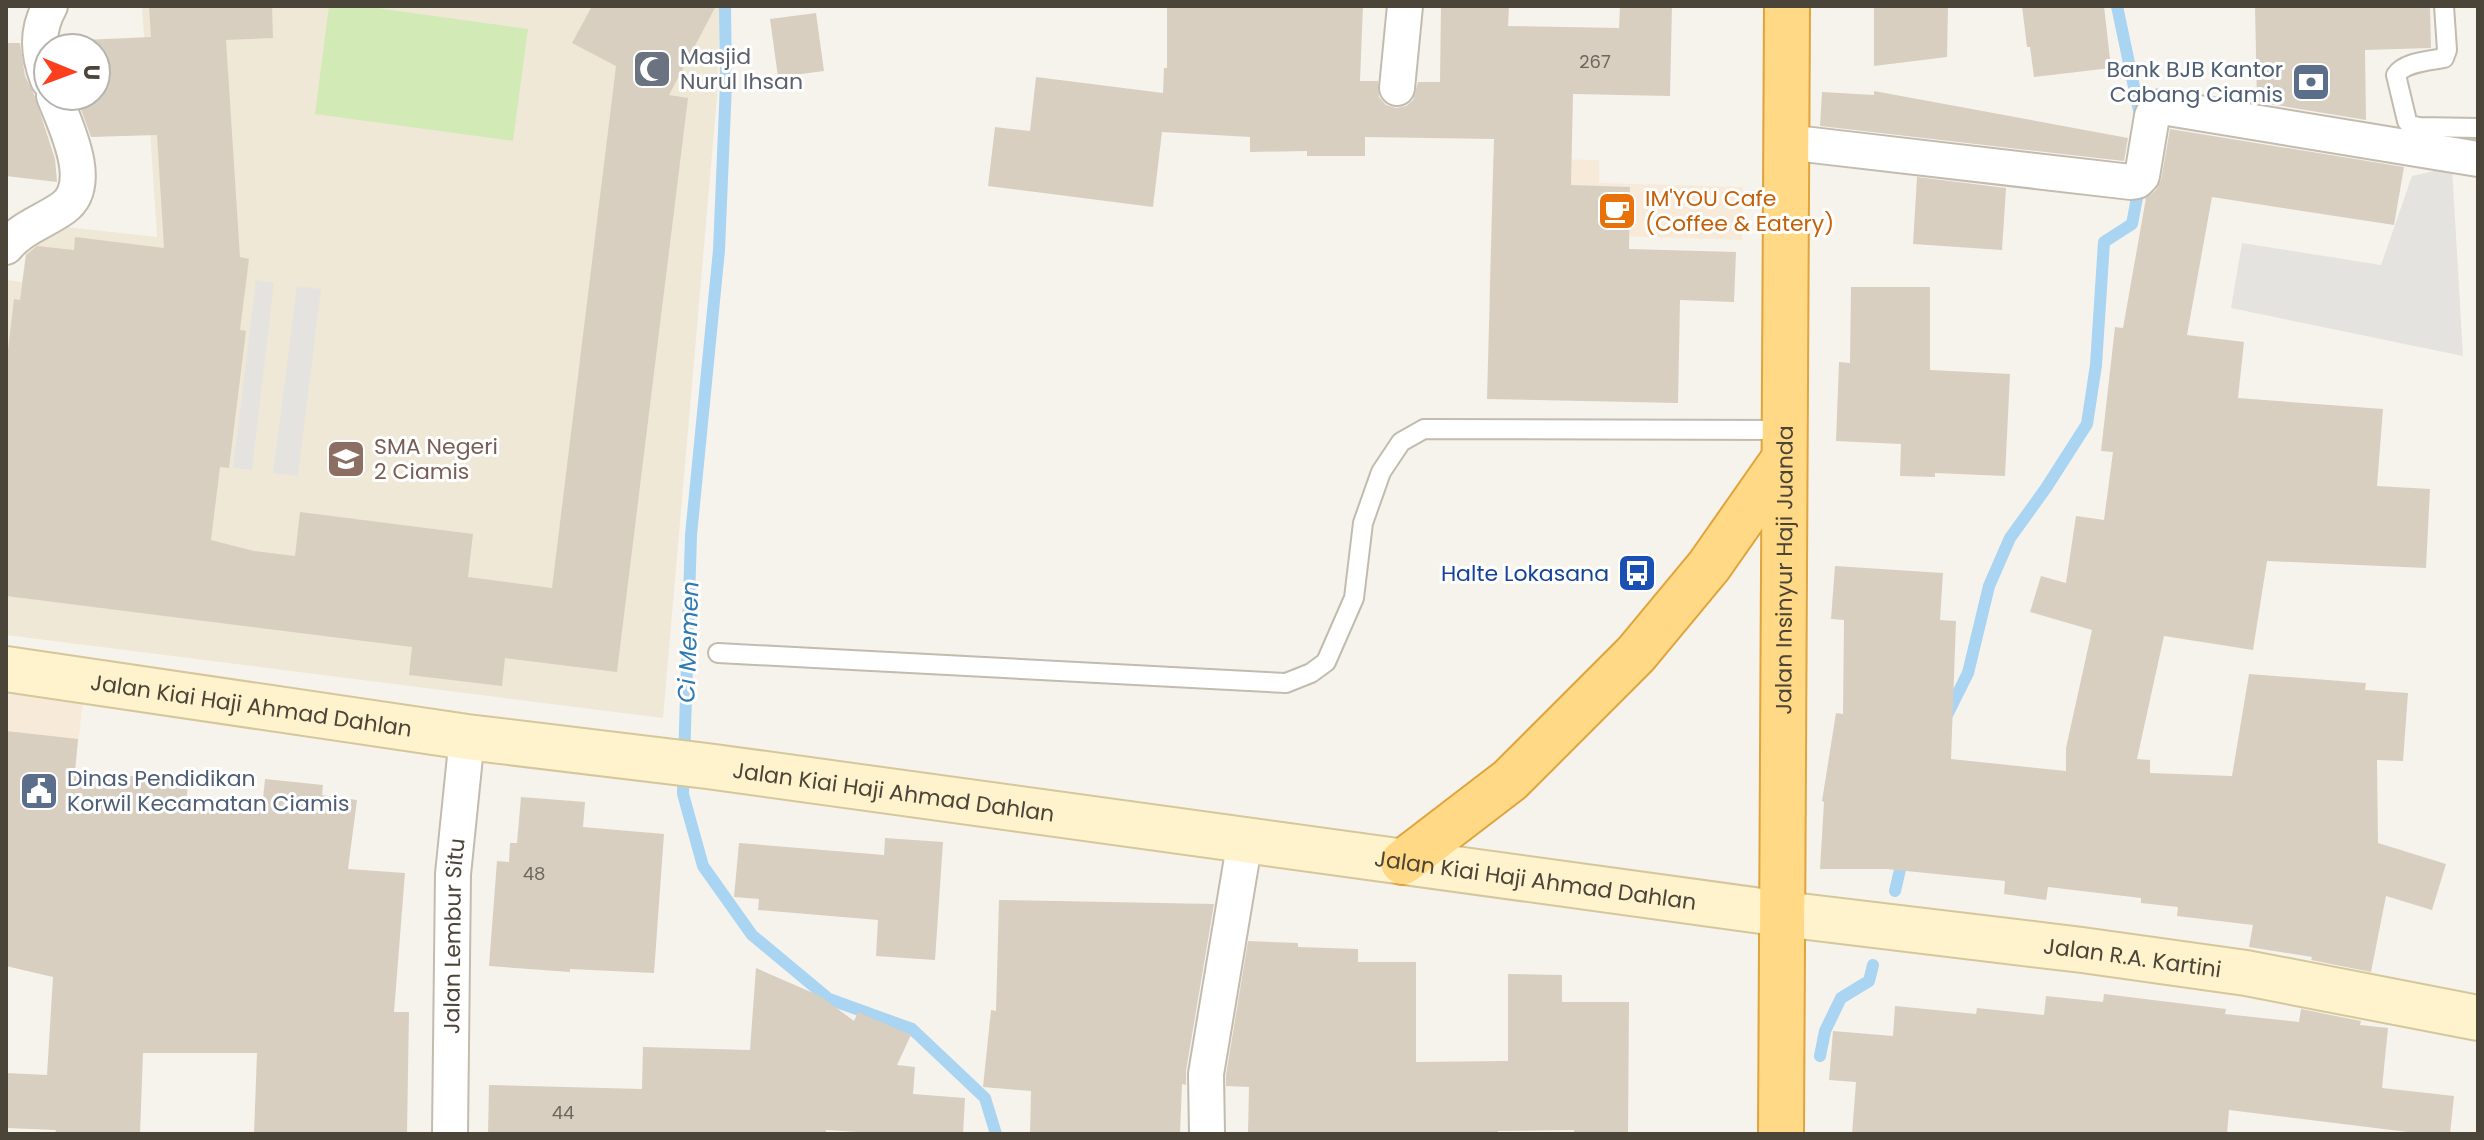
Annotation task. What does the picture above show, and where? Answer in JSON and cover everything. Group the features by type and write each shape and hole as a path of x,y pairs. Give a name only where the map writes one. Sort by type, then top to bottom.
{"highway":[{"name":"Jalan Insinyur Haji Juanda","path":"1781,1134 1787,6"},
{"path":"1403,862 1510,780 1636,654 1709,566 1785,444"}],"main road":[{"name":"Jalan Kiai Haji Ahmad Dahlan","path":"6,669 467,737 688,764 1783,914"},
{"name":"Jalan R.A. Kartini","path":"1783,914 2246,973 2478,1018"}],"street":[{"path":"41,32 50,6"},
{"path":"1397,88 1405,6"},
{"path":"1786,142 2131,182 2142,176 2152,116 2156,108 2162,107 2478,159"},
{"path":"6,247 18,234 65,206 76,188 77,163 59,112"},
{"name":"Jalan Lembur Situ","path":"450,1134 453,874 467,737"},
{"path":"1207,1134 1206,1074 1245,840"}],"lane":[{"path":"2444,6 2447,50 2444,58 2406,66 2396,75 2407,121 2419,127 2478,128"},
{"path":"718,653 1286,683 1311,673 1326,662 1354,598 1363,523 1381,472 1401,442 1424,429 1785,444"}],"shaded area":[{"name":"SMA Negeri 2 Ciamis","path":"142,6 720,6 717,97 663,718 6,635 6,280 22,282 27,245 57,226 157,237"},
{"name":"IM'YOU Cafe (Coffee & Eatery)","path":"1493,158 1599,160 1599,183 1743,187 1742,240 1552,234 1550,300 1489,298"},
{"path":"2452,167 2463,356 2231,308 2242,243 2381,265 2412,176"},
{"path":"256,280 274,283 252,470 233,468"},
{"path":"297,286 321,289 298,476 273,473"},
{"name":"Dinas Pendidikan Korwil Kecamatan Ciamis","path":"6,691 83,701 66,849 6,842"}],"green space":[{"path":"329,6 362,6 528,29 513,141 315,114"}],"building":[{"path":"149,6 272,6 273,38 226,40 240,257 249,259 240,330 246,331 229,468 220,467 211,540 254,551 295,556 300,512 473,534 468,577 552,588 616,66 572,43 592,6 716,6 669,95 688,98 617,672 505,658 502,686 409,675 412,647 6,596 6,367 14,299 20,300 26,255 37,246 74,250 75,237 164,248 157,135 91,137 82,112 112,112 112,39 151,37"},
{"path":"1167,6 1363,6 1360,81 1378,81 1379,97 1386,105 1396,108 1406,106 1413,100 1418,82 1440,82 1441,6 1509,6 1508,26 1619,28 1620,6 1672,6 1670,96 1573,94 1571,185 1630,187 1629,249 1736,252 1734,302 1680,300 1678,403 1487,399 1494,139 1365,137 1365,156 1307,156 1307,151 1250,152 1250,137 1162,132 1153,207 988,186 995,127 1030,131 1036,77 1163,93 1164,68 1167,68"},
{"path":"1874,6 1948,6 1947,57 1874,66"},
{"path":"2022,6 2104,6 2111,68 2034,77"},
{"name":"Bank BJB Kantor Cabang Ciamis","path":"2255,6 2430,6 2431,48 2365,50 2366,120 2257,102"},
{"path":"816,13 824,71 778,77 770,19"},
{"path":"6,43 20,43 25,76 32,90 32,112 40,112 55,159 57,182 6,176"},
{"path":"1874,91 2128,138 2124,161 1820,126 1822,92 1874,95"},
{"path":"2170,129 2404,167 2394,225 2212,197 2187,335 2244,342 2238,398 2383,409 2377,486 2430,489 2426,568 2267,561 2253,650 2164,636 2137,759 2150,760 2150,773 2232,776 2249,674 2366,683 2365,690 2408,693 2403,761 2377,760 2378,843 2446,864 2432,910 2386,896 2371,972 2311,960 2312,957 2249,947 2253,925 2177,916 2178,907 2141,903 2141,898 2048,887 2046,900 2004,894 2005,881 1887,869 1820,869 1822,801 1836,713 1843,714 1844,620 1831,619 1835,566 1943,573 1940,620 1956,621 1951,759 2066,771 2066,748 2092,630 2030,612 2041,576 2066,583 2076,516 2104,520 2113,452 2101,451 2115,327 2123,328 2146,198 2156,190 2161,180"},
{"path":"1917,177 2006,188 2002,250 1913,244"},
{"path":"1851,287 1930,287 1930,370 2010,374 2005,476 1935,473 1935,477 1900,476 1901,444 1836,441 1839,362 1850,363"},
{"path":"6,731 78,739 75,771 188,781 186,807 262,809 265,779 323,785 322,795 357,800 348,869 405,873 394,1012 409,1012 407,1134 254,1134 257,1053 143,1053 140,1134 55,1134 56,1130 6,1128 6,1073 47,1075 53,977 6,966"},
{"path":"521,797 585,802 583,827 664,834 654,973 570,969 570,972 489,966 497,861 509,862 510,843 517,843"},
{"path":"885,838 943,842 935,960 876,956 878,920 758,910 759,899 734,897 739,843 884,855"},
{"path":"999,900 1214,904 1186,1085 1182,1084 1180,1134 1030,1134 1031,1091 983,1087 991,1010 996,1011"},
{"path":"1248,941 1358,949 1358,962 1416,962 1416,1062 1508,1061 1508,974 1562,975 1562,1002 1629,1002 1628,1134 1574,1134 1574,1130 1498,1131 1498,1134 1248,1133 1249,1087 1226,1086 1226,1075"},
{"path":"756,968 820,996 854,1021 858,1012 911,1035 897,1065 915,1067 913,1094 965,1098 963,1134 826,1130 826,1134 488,1134 489,1085 642,1089 643,1047 750,1050"},
{"path":"2104,994 2226,1009 2225,1014 2299,1022 2301,1009 2361,1021 2360,1025 2388,1028 2382,1088 2454,1096 2450,1134 2408,1132 2229,1110 2227,1134 1852,1134 1856,1082 1829,1080 1833,1031 1893,1036 1895,1006 1976,1014 1977,1008 2044,1015 2046,996 2103,1002"}],"waterway":[{"name":"Ci Memen","path":"725,6 726,83 719,250 691,535 683,794 703,866 752,935 829,999 912,1029 985,1098 996,1134"},
{"path":"2117,6 2141,120"},
{"path":"1947,715 1968,673 1989,586 2010,538 2087,424 2096,365 2104,242 2132,224 2140,182"},
{"path":"1895,891 1903,857"},
{"path":"1820,1056 1825,1031 1841,998 1869,981 1873,965"}],"place":[{"name":"Masjid Nurul Ihsan","path":"652,69"},
{"name":"Bank BJB Kantor Cabang Ciamis","path":"2311,82"},
{"name":"IM'YOU Cafe (Coffee & Eatery)","path":"1617,211"},
{"name":"SMA Negeri 2 Ciamis","path":"346,459"},
{"name":"Halte Lokasana","path":"1637,573"},
{"name":"Dinas Pendidikan Korwil Kecamatan Ciamis","path":"39,791"}]}
